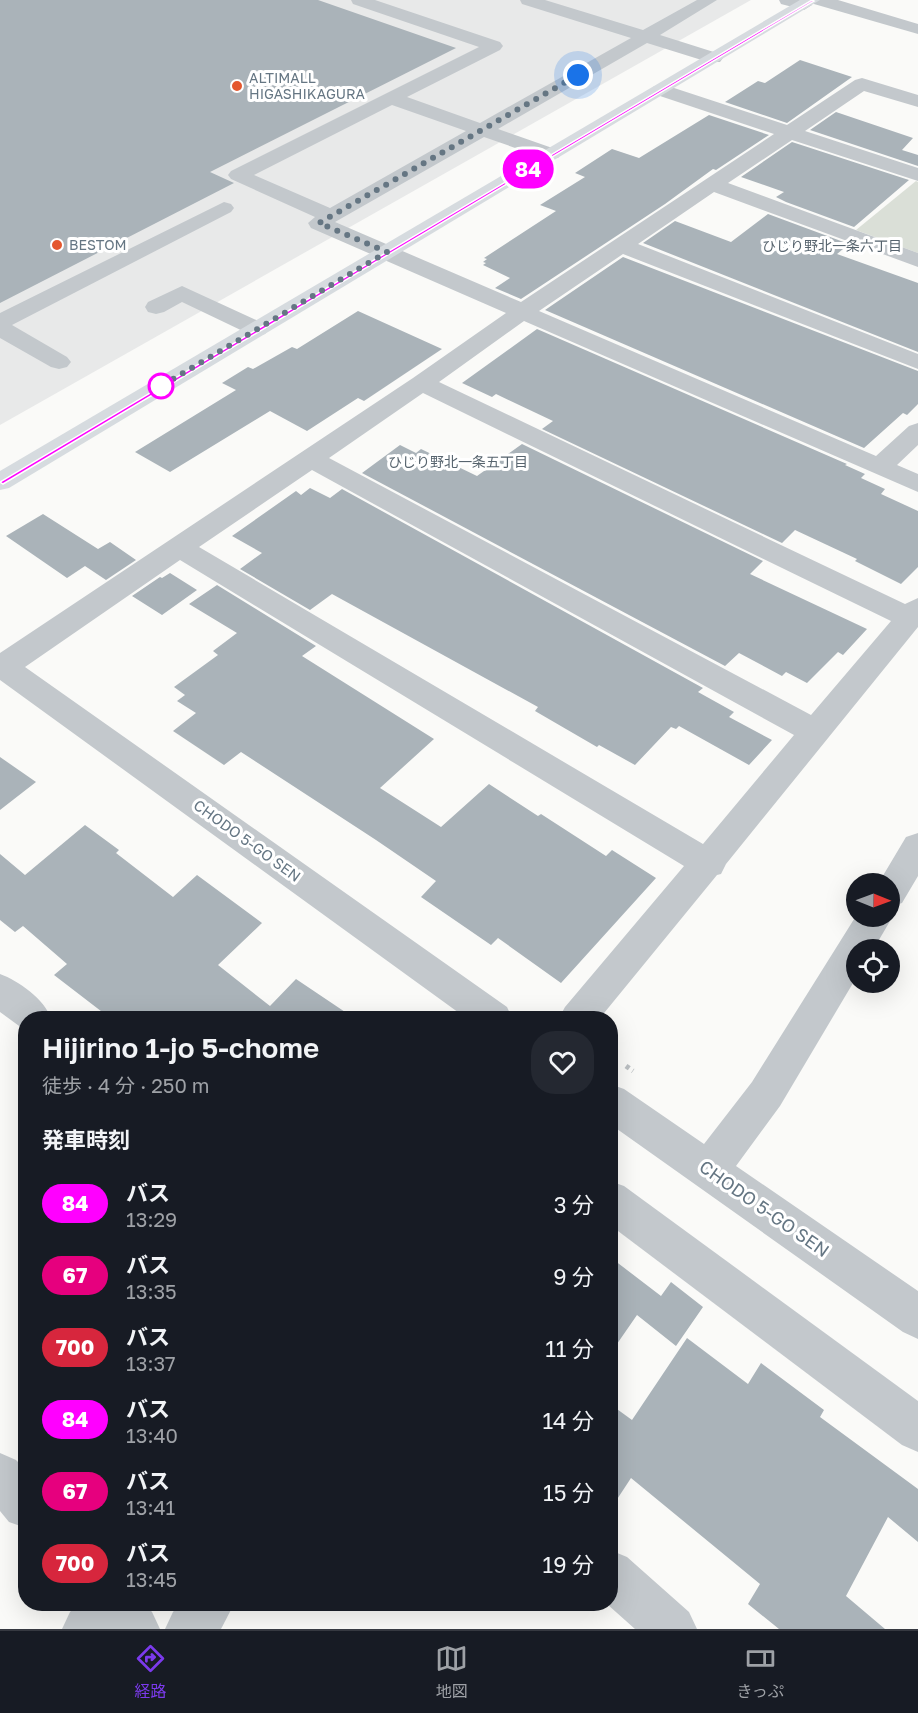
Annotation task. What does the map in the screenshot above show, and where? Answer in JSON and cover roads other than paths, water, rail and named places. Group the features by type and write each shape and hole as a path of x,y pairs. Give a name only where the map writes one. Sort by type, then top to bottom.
{"main road":[{"path":"0,482 661,90 806,1"}],"street":[{"path":"331,216 238,176 494,46 359,0"},
{"path":"528,0 714,58"},
{"path":"709,0 319,223 918,484"},
{"path":"806,1 918,29"},
{"path":"1,667 422,383 522,312 862,84 918,101"},
{"path":"661,90 918,175"},
{"path":"391,98 551,154"},
{"path":"713,185 918,260"},
{"path":"0,322 225,208"},
{"path":"623,246 918,362"},
{"path":"156,307 182,292 257,329"},
{"path":"0,328 58,362"},
{"path":"422,383 914,613 584,1011"},
{"path":"880,467 918,431"},
{"path":"310,458 814,731"},
{"path":"178,547 708,864"},
{"name":"CHODO 5-GO SEN","path":"1,667 484,1011"},
{"path":"900,876 918,846"},
{"path":"709,1170 766,1094 868,927"},
{"path":"0,990 25,1011"},
{"name":"CHODO 5-GO SEN","path":"618,1107 918,1317"},
{"path":"618,1206 918,1430"},
{"path":"0,1476 18,1496"},
{"path":"618,1581 672,1629"},
{"path":"87,1629 103,1611"},
{"path":"120,1611 135,1629"},
{"path":"190,1629 204,1611"}],"place":[{"name":"ALTIMALL HIGASHIKAGURA","path":"237,86"},
{"name":"BESTOM","path":"57,245"}],"district":[{"name":"ひじり野北一条六丁目","path":"832,246"},
{"name":"ひじり野北一条五丁目","path":"458,462"}]}
